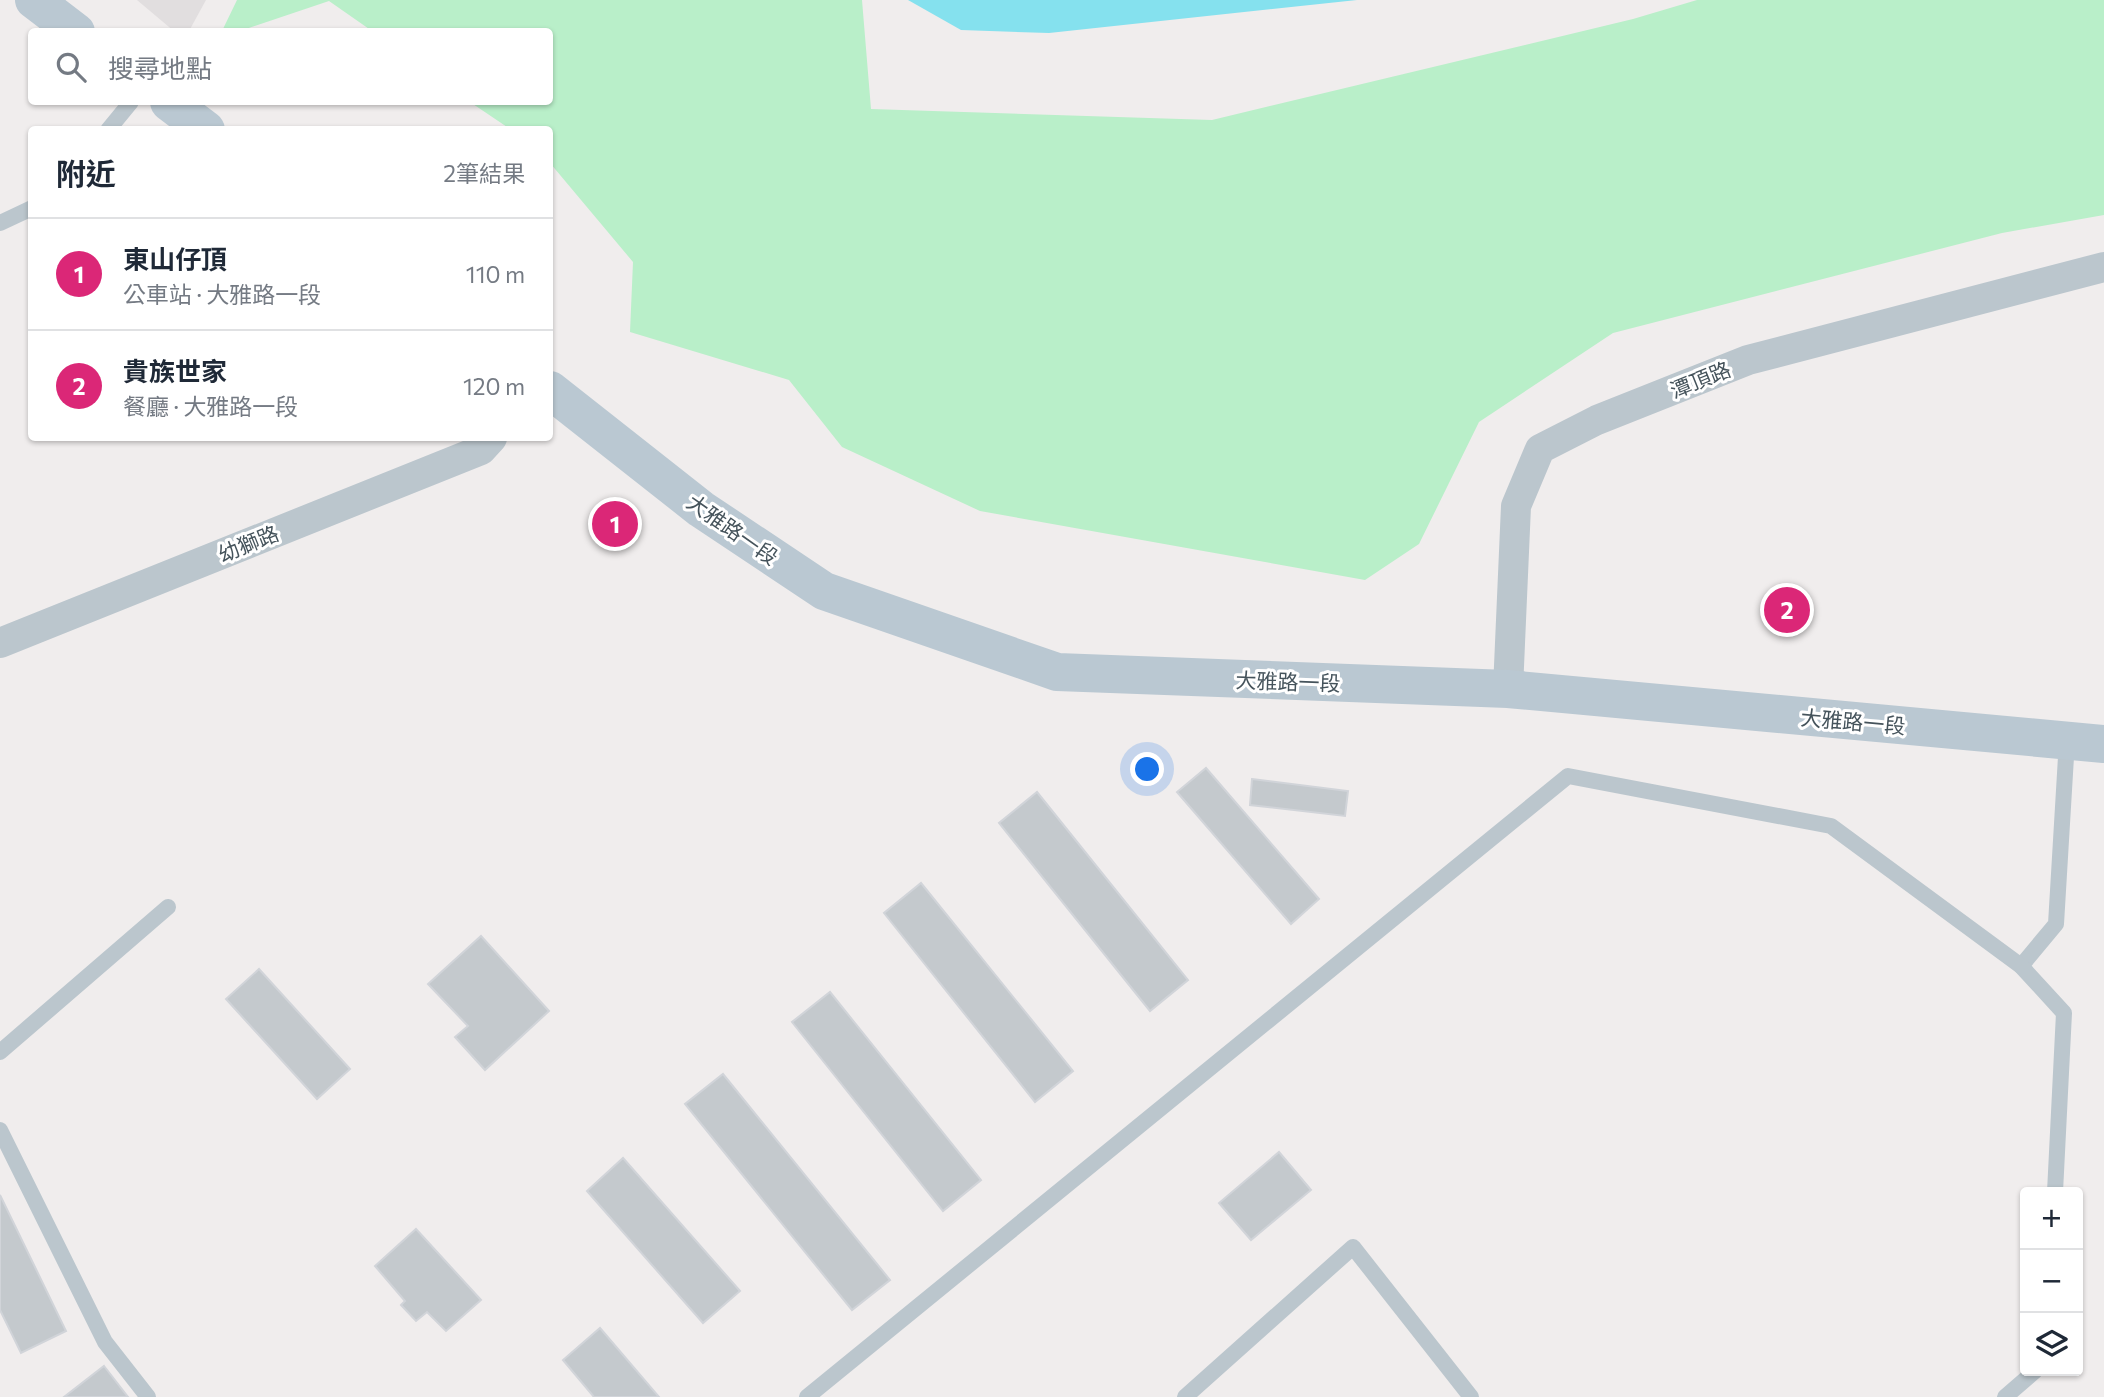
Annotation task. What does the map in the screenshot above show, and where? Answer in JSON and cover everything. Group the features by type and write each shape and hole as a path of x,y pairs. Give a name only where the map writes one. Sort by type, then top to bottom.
{"main road":[{"path":"34,0 71,28"},
{"path":"173,105 201,126"},
{"name":"大雅路一段","path":"553,392 701,509 824,591 1057,672 1508,689 2086,742"}],"street":[{"name":"潭頂路","path":"1508,689 1516,506 1540,449 1597,420 1748,360 2104,267"},
{"name":"幼獅路","path":"0,643 481,450 489,441"}],"lane":[{"path":"111,126 129,105"},
{"path":"0,223 28,210"},
{"path":"2021,966 2056,924 2086,742"},
{"path":"807,1397 1568,776 1831,825 2021,966 2064,1013 2055,1187"},
{"path":"0,1052 168,907"},
{"path":"0,1130 105,1342 148,1397"},
{"path":"1185,1397 1353,1247 1471,1397"},
{"path":"2005,1397 2029,1376"}],"shaded area":[{"path":"137,0 206,0 191,28 170,28"}],"green space":[{"path":"237,0 862,0 871,109 1212,120 1633,19 1697,0 2104,0 2104,215 2002,233 1613,333 1479,422 1419,544 1365,580 980,511 842,447 789,380 630,332 633,262 553,167 553,126 506,126 474,105 553,105 553,28 368,28 329,1 249,28 223,28"}],"water":[{"path":"908,0 1357,0 1049,33 961,30"}],"building":[{"path":"1206,768 1319,899 1291,924 1177,792"},
{"path":"1252,779 1348,791 1345,816 1250,805"},
{"path":"1037,792 1188,980 1150,1011 999,823"},
{"path":"921,883 1073,1071 1035,1102 884,913"},
{"path":"481,936 549,1011 485,1070 455,1037 468,1026 428,984"},
{"path":"259,969 350,1069 317,1099 226,999"},
{"path":"830,992 981,1180 943,1211 792,1022"},
{"path":"723,1074 890,1280 852,1310 685,1104"},
{"path":"1279,1152 1311,1190 1251,1240 1219,1203"},
{"path":"623,1158 740,1291 703,1323 587,1191"},
{"path":"0,1195 66,1331 21,1353 0,1310"},
{"path":"416,1229 481,1300 446,1331 427,1312 416,1321 401,1305 405,1301 375,1266"},
{"path":"600,1328 659,1397 594,1397 563,1360"},
{"path":"104,1366 128,1397 64,1397"}],"place":[{"name":"東山仔頂","path":"615,524"},
{"name":"貴族世家","path":"1787,610"}]}
